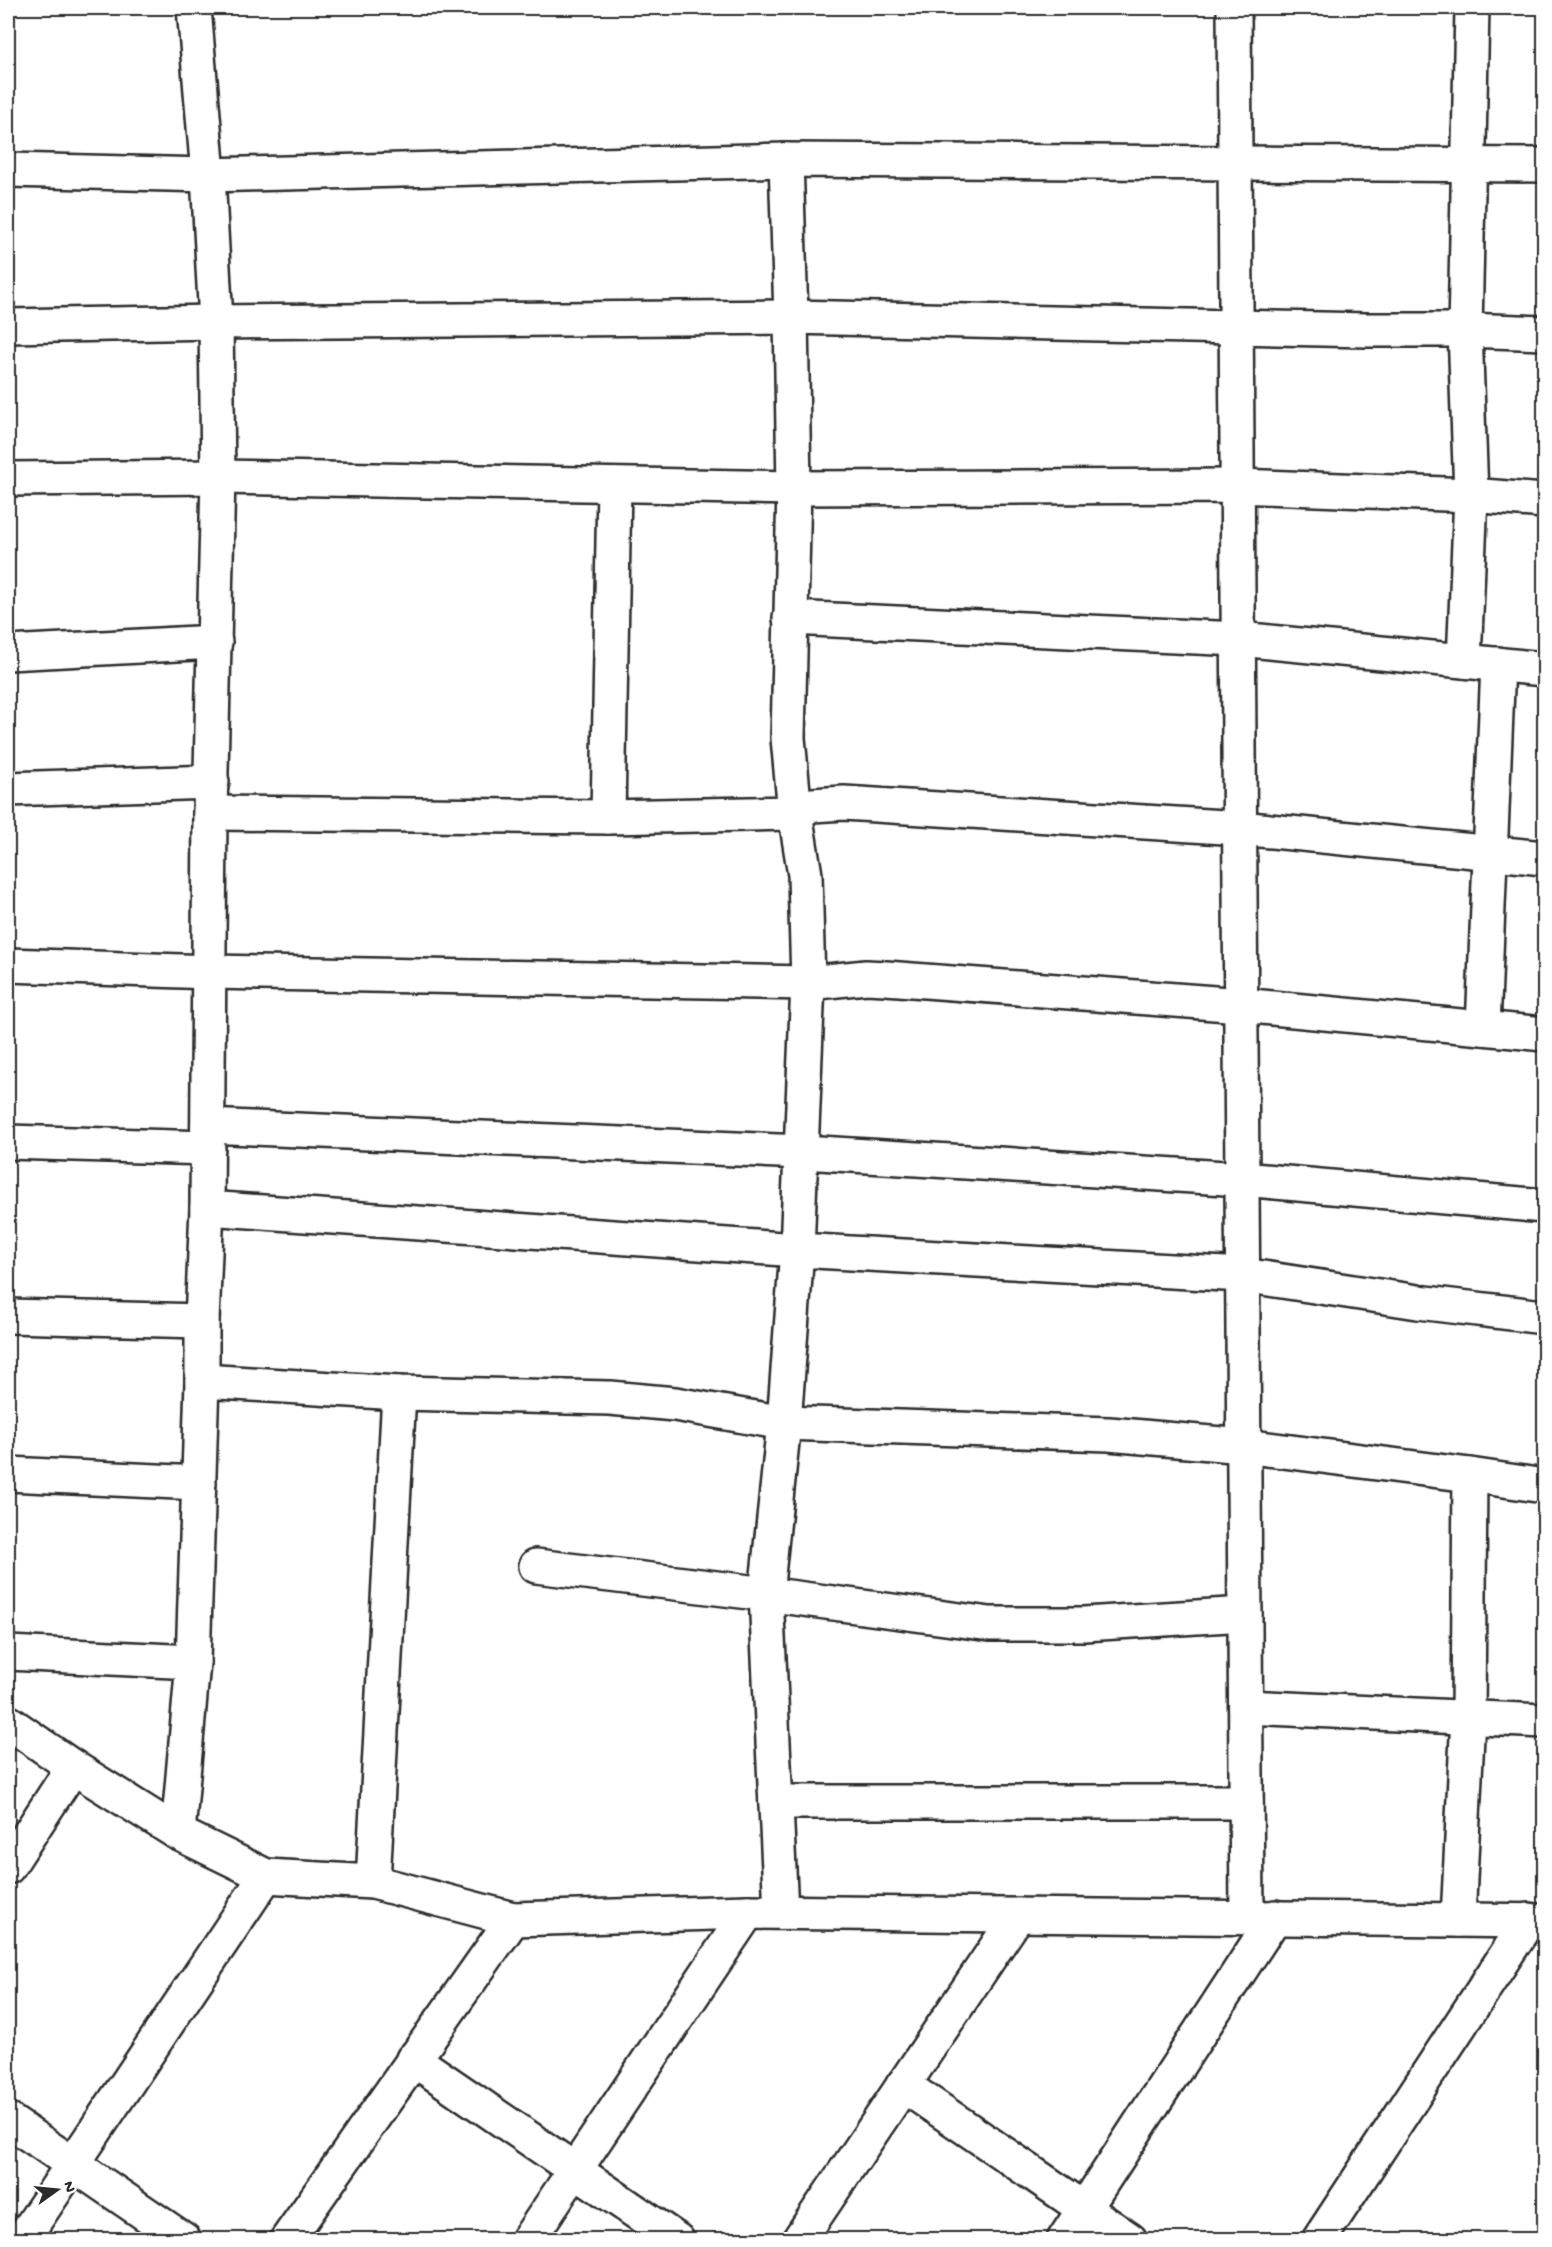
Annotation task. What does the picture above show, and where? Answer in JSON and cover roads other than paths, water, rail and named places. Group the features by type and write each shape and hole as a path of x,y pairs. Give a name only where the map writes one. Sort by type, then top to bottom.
{"street":[{"path":"178,1833 193,1662 199,1483 207,1208 211,797 218,477 216,322 208,175 194,8"},
{"path":"1064,2240 1261,1917 1246,1802 1234,8"},
{"path":"1464,661 1471,495 1466,330 1472,8"},
{"path":"782,1912 766,1594 784,1423 797,1250 808,983 805,875 795,813 788,738 794,488 786,160"},
{"path":"8,170 208,175 786,160 1545,165"},
{"path":"8,326 791,317 1545,333"},
{"path":"8,479 218,477 794,488 1237,486 1471,495 1545,501"},
{"path":"608,817 614,485"},
{"path":"790,618 1239,639 1545,669"},
{"path":"8,652 214,642"},
{"path":"1483,1028 1498,664"},
{"path":"8,789 608,817 795,813 812,805 844,803 1240,828 1545,858"},
{"path":"8,965 211,972 808,983 866,977 1241,1005 1545,1034"},
{"path":"8,1142 208,1137 802,1152 1242,1179 1545,1206"},
{"path":"207,1208 797,1250 1243,1275 1418,1302 1545,1317"},
{"path":"8,1316 202,1320"},
{"path":"202,1381 399,1393 610,1398 675,1404 784,1423 1109,1434 1244,1446 1545,1486"},
{"path":"373,1882 399,1393"},
{"path":"8,1474 199,1483"},
{"path":"1458,1920 1468,1716 1470,1475"},
{"path":"536,1566 990,1624 1084,1624 1245,1614"},
{"path":"8,1653 193,1662"},
{"path":"1246,1707 1545,1721"},
{"path":"8,1722 73,1767 178,1833 266,1876 373,1882 513,1919 782,1912 1537,1921"},
{"path":"8,1867 73,1767"},
{"path":"776,1802 1246,1802"},
{"path":"22,2240 266,1876"},
{"path":"528,2240 748,1912"},
{"path":"800,2240 1018,1915"},
{"path":"287,2240 513,1919"},
{"path":"1319,2240 1537,1921"},
{"path":"413,2059 677,2240"},
{"path":"903,2085 1130,2240"},
{"path":"8,2120 184,2240"}]}
